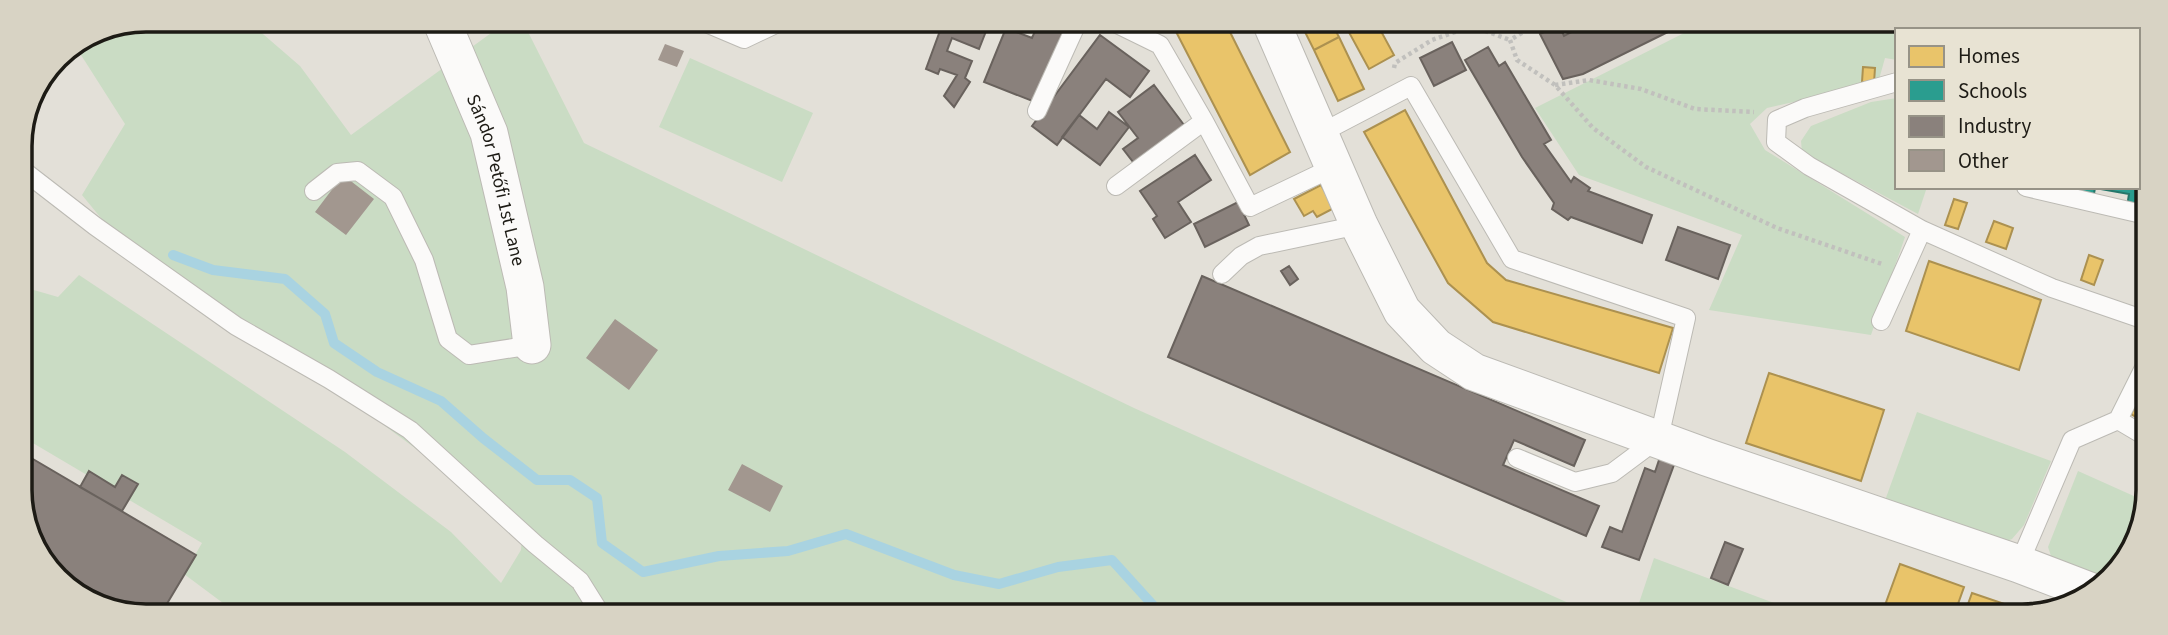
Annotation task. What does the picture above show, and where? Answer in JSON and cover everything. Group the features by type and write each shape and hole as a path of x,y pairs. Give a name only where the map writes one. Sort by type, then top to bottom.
{"street":[{"name":"Sándor Petőfi 1st Lane","path":"447,32 489,132 525,287 532,345"},
{"path":"1275,32 1359,225 1402,311 1436,347 1474,372 1706,457 2080,587"}],"lane":[{"path":"727,32 744,39 759,32"},
{"path":"1037,111 1073,32"},
{"path":"1133,32 1160,45 1250,207 1334,167"},
{"path":"1895,83 1805,108 1777,120 1776,142 1809,166 1922,230 2052,288 2136,317"},
{"path":"1321,134 1411,86 1512,260 1686,318 1658,439 1612,472 1575,482 1517,458"},
{"path":"1116,187 1204,121"},
{"path":"314,191 337,173 358,171 393,197 424,260 448,339 469,355 532,345"},
{"path":"32,177 95,226 236,326 410,430 535,544 580,581 595,604"},
{"path":"2035,189 2136,213"},
{"path":"1222,274 1241,256 1259,246 1359,225"},
{"path":"1881,321 1922,230"},
{"path":"2019,565 2072,440 2118,420 2136,384"},
{"path":"2118,420 2136,431"}],"path":[{"path":"1385,99 1395,63 1432,40 1455,32"},
{"path":"1488,32 1510,40"},
{"path":"1510,40 1523,32"},
{"path":"1510,40 1517,60 1555,85 1593,128 1646,167 1777,228 1902,271"},
{"path":"1555,85 1589,80 1641,89 1695,109 1766,112 1777,120"}],"green space":[{"path":"131,32 261,32 300,66 351,135 493,32 528,32 584,143 1134,408 1569,603 224,604 184,574 202,543 32,443 32,289 58,297 79,275 345,452 451,532 501,583 521,550 522,535 450,474 350,400 228,332 128,251 82,195 125,124 80,53 109,38"},
{"path":"1686,32 1895,32 1895,60 1885,58 1878,83 1767,108 1750,124 1765,150 1905,237 1871,335 1709,310 1742,235 1579,175 1535,108"},
{"path":"690,58 813,113 782,182 659,127"},
{"path":"1895,98 1895,189 1926,189 1918,214 1802,152 1801,141 1811,126 1871,102"},
{"path":"1917,412 2051,461 2024,525 2012,539 2001,543 1883,506"},
{"path":"2078,471 2136,497 2128,533 2117,553 2095,577 2052,559 2048,547"},
{"path":"1654,558 1774,603 1639,603"}],"building: Homes":[{"path":"1176,32 1230,32 1290,152 1250,175"},
{"path":"1305,32 1336,32 1339,37 1314,50"},
{"path":"1349,32 1381,32 1394,55 1369,69"},
{"path":"1339,37 1364,89 1338,101 1314,50"},
{"path":"1863,67 1875,68 1874,83 1862,82"},
{"path":"1405,110 1487,263 1506,280 1673,328 1659,373 1493,322 1448,283 1364,132"},
{"path":"1321,185 1334,208 1317,217 1313,211 1304,216 1294,199"},
{"path":"1954,199 1967,203 1958,229 1945,225"},
{"path":"1994,221 2013,228 2006,249 1986,242"},
{"path":"2089,255 2103,260 2094,285 2081,280"},
{"path":"1929,261 2041,300 2019,370 1906,331"},
{"path":"1769,373 1884,410 1861,481 1746,443"},
{"path":"2136,404 2136,417 2131,414"},
{"path":"1900,564 1964,587 1958,603 1886,603"},
{"path":"1972,593 2002,603 1968,603"}],"building: Schools":[{"path":"2056,189 2095,189 2093,199"},
{"path":"2101,189 2136,189 2136,208 2127,207 2129,194"}],"building: Industry":[{"path":"940,32 986,32 979,49 952,38 947,51 972,61 965,78 970,82 954,107 944,96 957,75 940,69 938,74 926,69"},
{"path":"1004,32 1016,32 1032,38 1035,32 1063,32 1035,102 984,82"},
{"path":"1562,32 1564,36 1572,32 1668,32 1583,74 1563,79 1540,34"},
{"path":"1100,35 1149,71 1130,97 1106,79 1057,145 1032,126"},
{"path":"1452,42 1466,70 1434,86 1420,58"},
{"path":"1488,47 1499,66 1505,62 1551,140 1544,144 1571,182 1574,177 1590,188 1588,191 1652,215 1642,243 1571,217 1568,220 1552,209 1554,203 1522,157 1465,60"},
{"path":"1154,85 1187,129 1137,167 1123,149 1138,138 1118,112"},
{"path":"1109,112 1129,127 1100,165 1062,137 1079,115 1097,129"},
{"path":"1195,155 1211,180 1178,202 1191,222 1165,238 1153,219 1157,216 1140,191"},
{"path":"1238,202 1249,225 1205,247 1194,224"},
{"path":"1678,227 1730,245 1718,279 1666,260"},
{"path":"1289,266 1298,279 1290,285 1281,271"},
{"path":"1202,276 1585,440 1574,466 1514,440 1503,465 1599,506 1586,536 1168,357"},
{"path":"1660,457 1675,462 1639,560 1602,547 1610,527 1622,532 1645,468 1655,472"},
{"path":"32,458 196,555 167,604 116,600 89,588 76,580 55,559 40,533 34,511"},
{"path":"89,471 115,487 122,475 138,484 122,511 80,487"},
{"path":"1725,542 1743,549 1728,585 1711,578"}],"building: Other":[{"path":"665,44 684,51 677,67 658,60"},
{"path":"343,175 374,199 346,235 315,212"},
{"path":"615,319 658,350 629,390 586,358"},
{"path":"742,464 783,486 770,512 728,490"}],"waterway":[{"path":"173,255 213,270 285,279 325,314 334,343 377,372 441,401 537,480 570,480 597,498 602,543 643,572 719,556 788,551 846,534 954,575 999,584 1058,567 1112,560 1151,603"}]}
